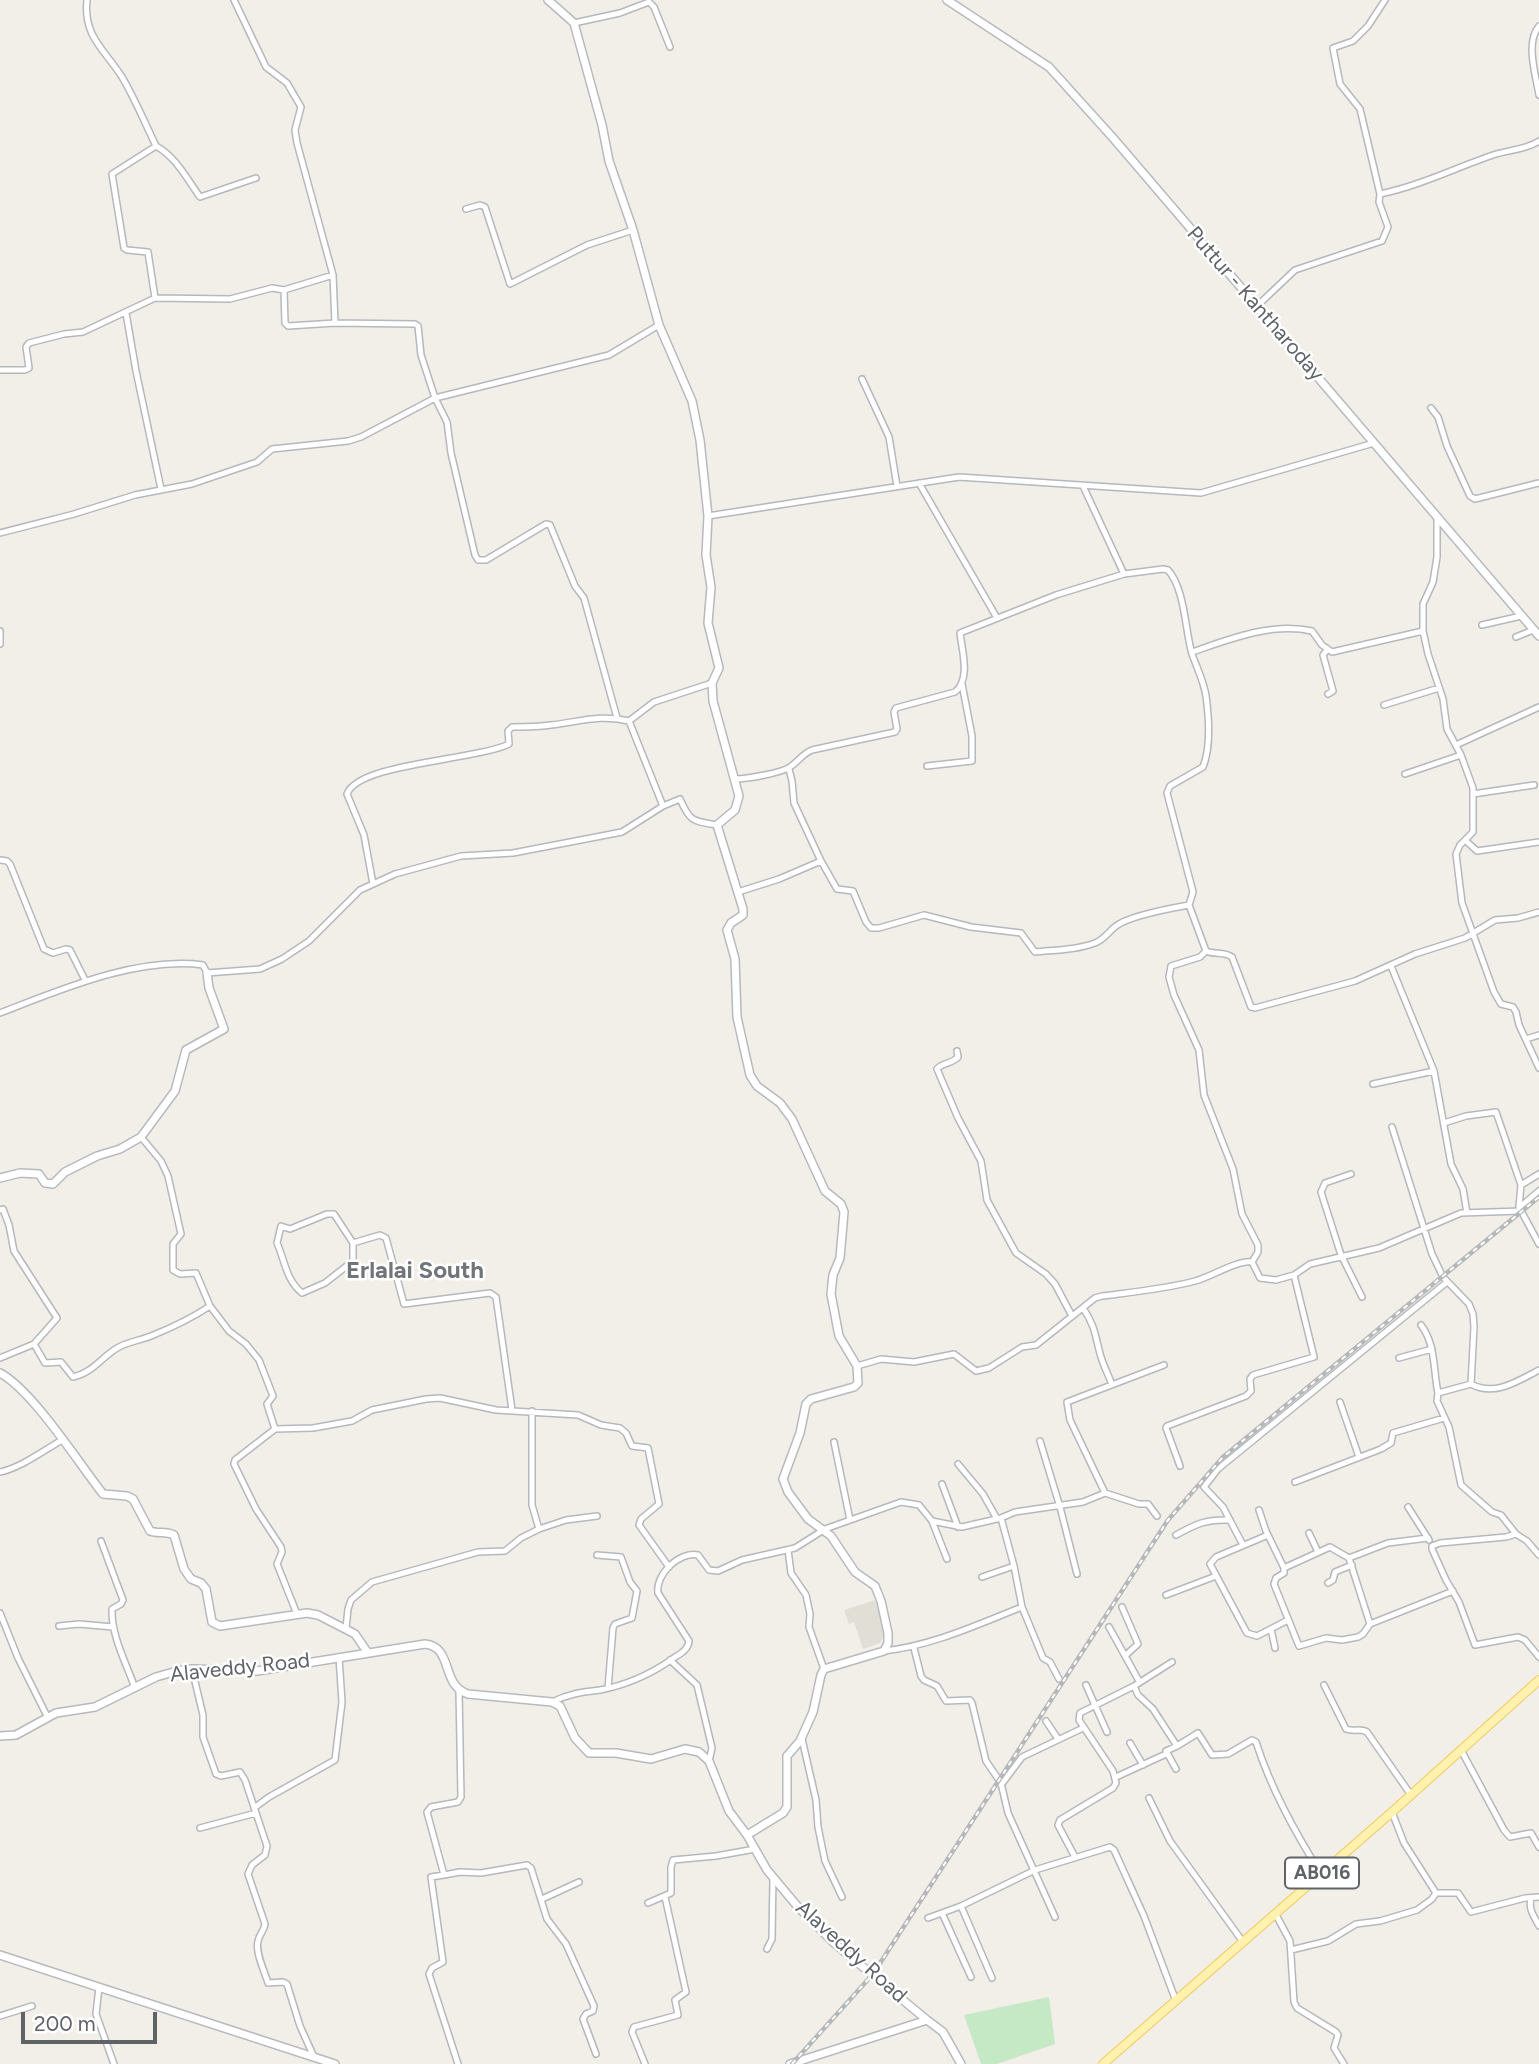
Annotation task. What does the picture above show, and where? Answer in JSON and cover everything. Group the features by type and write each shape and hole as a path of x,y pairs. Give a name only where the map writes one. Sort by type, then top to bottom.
{"main road":[{"name":"AB016","path":"1105,2064 1539,1680"}],"street":[{"path":"87,0 85,13 89,30 105,57 121,76 156,146 177,164 200,197 256,178"},
{"path":"234,0 267,67 287,83 301,107 295,130 297,143 333,275 335,323"},
{"path":"548,0 574,23 603,125 609,161 633,230 659,325 692,401 700,440 708,516 706,555 711,587 708,623 719,668 712,683 713,701 739,796 738,804 717,825"},
{"name":"Puttur - Kantharoday","path":"947,0 1049,67 1536,633"},
{"path":"1257,306 1295,270 1382,242 1388,227 1379,202 1380,194 1360,108 1340,84 1333,48 1353,41 1368,26 1385,0"},
{"path":"574,23 620,13 649,2 670,47"},
{"path":"1539,26 1533,33 1532,46 1539,95"},
{"path":"1380,194 1402,189 1539,141"},
{"path":"155,298 148,252 124,248 112,174 156,146"},
{"path":"466,209 480,205 485,207 510,284 587,245 633,230"},
{"path":"0,370 29,368 26,347 29,343 83,332 155,298 230,299 272,288 284,289 333,275"},
{"path":"284,289 285,323 288,327 335,323 418,326 421,355 435,398 447,422 451,453 475,555 478,560 486,560 546,524 550,525 575,586 584,598 617,718"},
{"path":"126,313 161,489"},
{"path":"0,533 161,489 192,484 257,462 272,449 348,441 435,398 609,355 659,325"},
{"path":"862,379 889,437 897,486"},
{"path":"1432,408 1470,496 1475,499 1539,483"},
{"path":"708,516 959,477 1201,493 1374,443"},
{"path":"919,482 997,618"},
{"path":"1083,486 1124,574"},
{"path":"1437,517 1437,556 1433,582 1423,604 1423,631 1447,729 1461,755 1473,794 1473,832 1456,854 1462,903 1494,992 1501,1003 1513,1007 1516,1012 1519,1025 1539,1068"},
{"path":"928,766 972,761 972,736 962,684 964,675 960,633 1056,595 1124,574 1168,570 1177,585 1192,652 1206,695 1208,754 1203,767 1170,786 1167,793 1194,892 1189,905 1206,951 1232,957 1251,1007 1355,981 1415,954 1473,933 1495,920 1518,918 1539,912"},
{"path":"1482,625 1521,616"},
{"path":"1192,652 1246,634 1282,629 1312,631 1327,650 1332,652 1423,631"},
{"path":"0,631 0,644"},
{"path":"1516,637 1536,633"},
{"path":"1327,650 1323,654 1333,691 1328,694"},
{"path":"629,721 653,702 712,683"},
{"path":"735,779 747,779 789,769 805,753 812,750 895,732 896,708 955,692 962,684"},
{"path":"1384,705 1439,688"},
{"path":"1455,745 1539,707"},
{"path":"373,884 364,835 347,794 351,787 391,768 499,749 509,744 508,731 512,727 549,726 595,717 629,721"},
{"path":"629,721 663,806"},
{"path":"1405,774 1461,755"},
{"path":"789,769 794,803 821,861 837,889 853,891 871,928 925,915 971,928 1021,933 1035,952 1093,944 1125,922 1189,905"},
{"path":"1473,794 1534,785"},
{"path":"207,973 260,969 282,959 309,941 360,890 395,874 461,856 513,853 622,832 663,806 680,799 693,821 717,825"},
{"path":"717,825 743,915 730,923 727,930 735,959 737,1017 750,1075 757,1086 780,1103 792,1119 825,1191 841,1204 844,1212 840,1258 831,1294 839,1336 857,1366 858,1383 853,1387 811,1399 806,1404 800,1433 783,1479 788,1492 808,1518 825,1530 855,1572 875,1586 888,1633 888,1643 884,1651"},
{"path":"1465,840 1477,851 1539,842"},
{"path":"0,860 7,860 10,864 44,950 52,953 70,950 85,980"},
{"path":"738,892 779,879 821,861"},
{"path":"1206,951 1200,957 1171,966 1169,976 1174,995 1199,1050 1204,1095 1233,1169 1242,1214 1258,1245 1258,1252 1252,1262"},
{"path":"0,1013 85,980 186,962 203,965 224,1029 186,1050 175,1091 141,1137 120,1149 97,1156 65,1172 53,1184 45,1183 39,1174 32,1172 0,1178"},
{"path":"1391,966 1434,1071 1451,1164 1463,1189 1468,1213"},
{"path":"1525,1039 1539,1035"},
{"path":"957,1051 958,1057 954,1062 938,1066 937,1069 958,1118 981,1161 987,1200 1016,1253 1046,1274 1055,1284 1072,1316"},
{"path":"1373,1084 1434,1071"},
{"path":"1444,1123 1466,1116 1496,1112 1521,1185 1520,1209 1539,1244"},
{"path":"1392,1127 1432,1254 1447,1282 1469,1304 1473,1314 1471,1384"},
{"path":"141,1137 161,1161 168,1176 181,1234 173,1244 173,1270 180,1274 196,1273 211,1306 229,1331 246,1344 259,1360 271,1389 272,1396 267,1404 275,1429"},
{"path":"1352,1174 1325,1183 1321,1186 1321,1192 1341,1255 1362,1297"},
{"path":"1521,1185 1539,1174"},
{"path":"1252,1262 1260,1278 1276,1280 1294,1275 1310,1264 1379,1248 1422,1228 1468,1213 1520,1209 1539,1191"},
{"path":"0,1210 3,1209 9,1225 14,1251 57,1318 34,1344 0,1358"},
{"path":"327,1214 334,1214 353,1243 353,1261 325,1283 302,1293 296,1288 285,1268 277,1243 281,1226 290,1229 327,1214"},
{"path":"353,1243 380,1235 386,1238 404,1304 490,1293 496,1297 512,1410"},
{"path":"857,1366 881,1359 914,1362 954,1354 976,1371 989,1368 1022,1348 1036,1345 1095,1298 1194,1282 1245,1261 1252,1262"},
{"path":"1180,1466 1167,1426 1246,1396 1251,1391 1250,1379 1253,1375 1314,1357 1294,1275"},
{"path":"1243,1545 1223,1507 1204,1487 1218,1469 1447,1282"},
{"path":"34,1344 46,1363 61,1362 73,1377 89,1371 120,1346 197,1316 211,1306"},
{"path":"1083,1308 1095,1329 1101,1357 1112,1385"},
{"path":"1421,1325 1429,1335 1437,1401 1449,1427 1461,1485 1492,1512 1501,1515 1516,1534 1527,1541 1539,1555"},
{"path":"1399,1358 1432,1349"},
{"path":"1105,1493 1070,1420 1066,1405 1075,1397 1164,1365"},
{"path":"1438,1393 1471,1384 1479,1389 1493,1390 1539,1370"},
{"path":"0,1373 31,1399 103,1494 133,1499 150,1531 174,1535 184,1569 191,1579 201,1583 205,1589 212,1622 220,1626 297,1614 318,1615 355,1634 368,1653"},
{"path":"297,1614 277,1564 282,1552 281,1547 256,1509 234,1464 275,1429 352,1421 372,1410 426,1399 440,1398 496,1410 578,1415 601,1425 620,1428 626,1433 631,1445 649,1448 659,1504 641,1519 639,1525 669,1567"},
{"path":"1340,1402 1359,1457"},
{"path":"532,1411 532,1505 540,1529"},
{"path":"1295,1482 1391,1443 1393,1433 1444,1418"},
{"path":"0,1472 17,1468 24,1461 62,1440"},
{"path":"1040,1441 1077,1574"},
{"path":"834,1442 850,1520"},
{"path":"958,1464 984,1494 999,1519 1014,1566 1022,1607 1043,1658 1050,1662 1059,1679"},
{"path":"942,1483 958,1527"},
{"path":"932,1521 958,1527 999,1519 1015,1511 1083,1502 1105,1493 1139,1504 1148,1504 1157,1516"},
{"path":"552,1702 568,1694 608,1688 650,1675 686,1650 690,1641 658,1593 658,1580 678,1558 693,1553 698,1555 713,1572 742,1560 803,1545 825,1530 850,1520 901,1502 911,1502 919,1505 932,1521 947,1559"},
{"path":"1408,1507 1432,1546 1459,1602 1475,1645 1518,1637 1525,1640 1539,1657"},
{"path":"1259,1510 1284,1568 1284,1573 1276,1578 1274,1584 1299,1646 1326,1638 1342,1640 1358,1637 1370,1624 1453,1591"},
{"path":"346,1628 351,1600 372,1582 478,1552 505,1551 521,1538 540,1529 566,1520 597,1516"},
{"path":"1176,1535 1198,1523 1230,1520"},
{"path":"1309,1533 1318,1552"},
{"path":"1432,1546 1516,1534"},
{"path":"1268,1535 1211,1561 1216,1576 1247,1633 1257,1636 1288,1620"},
{"path":"1349,1558 1388,1543 1427,1538"},
{"path":"101,1541 123,1600 112,1609 113,1626 135,1688"},
{"path":"1284,1568 1330,1547 1349,1558 1370,1624"},
{"path":"747,1835 783,1813 788,1807 787,1756 802,1737 813,1712 824,1669 809,1627 810,1614 806,1595 791,1573 788,1550"},
{"path":"597,1555 621,1557 630,1582 637,1591 632,1618 615,1623 613,1628 608,1688"},
{"path":"1328,1583 1333,1580 1335,1572 1352,1565"},
{"path":"982,1577 1014,1566"},
{"path":"1166,1595 1216,1576"},
{"path":"824,1669 970,1630 1022,1607"},
{"path":"1122,1607 1138,1644 1126,1655"},
{"path":"0,1613 18,1658 48,1718"},
{"path":"59,1626 113,1626"},
{"path":"1109,1627 1139,1681"},
{"path":"1271,1629 1275,1648"},
{"name":"Alaveddy Road","path":"0,1736 16,1735 66,1710 95,1707 156,1677 192,1669 257,1671 425,1644 438,1648 453,1684 459,1691"},
{"path":"914,1647 921,1676 936,1686 942,1698 946,1701 970,1700 986,1761 1002,1785 1008,1813 1055,1917"},
{"path":"200,1828 255,1810 268,1797 335,1760 342,1702 339,1657"},
{"path":"444,1875 426,1812 431,1807 458,1802 461,1797 459,1691 552,1702 560,1706 575,1738 589,1753 617,1753 651,1759 685,1749 699,1752 709,1761 712,1748 697,1685 670,1660"},
{"path":"1075,1857 1058,1825 1060,1820 1113,1788 1116,1783 1116,1777 1083,1728 1079,1720 1080,1713 1172,1662"},
{"path":"192,1669 203,1715 203,1737 216,1774 221,1776 240,1772 267,1846 265,1855 252,1865 248,1874 265,1924 257,1946 268,1983 287,1984 300,2026 314,2057"},
{"path":"1086,1685 1107,1732"},
{"path":"1324,1685 1346,1729 1353,1732 1362,1729 1367,1732 1411,1795"},
{"path":"1133,1686 1138,1696 1153,1709 1177,1745"},
{"path":"1046,1721 1058,1739"},
{"path":"1002,1785 1022,1757 1083,1728"},
{"path":"1116,1777 1166,1754 1166,1751 1198,1733 1212,1755 1228,1754 1252,1740 1256,1742 1275,1791 1296,1833 1321,1874"},
{"path":"802,1737 816,1800 825,1861 842,1897"},
{"path":"1130,1743 1143,1765"},
{"path":"1461,1750 1504,1830 1510,1837 1515,1838 1531,1833 1539,1847"},
{"path":"1166,1754 1175,1769"},
{"name":"Alaveddy Road","path":"709,1761 729,1811 773,1877 834,1943 943,2032 961,2064"},
{"path":"1149,1798 1170,1842 1243,1942"},
{"path":"1392,1812 1404,1843 1436,1893"},
{"path":"928,1918 961,1906 1035,1870 1105,1847 1114,1850 1144,1916 1176,2001"},
{"path":"649,1903 665,1897 672,1890 673,1860 755,1849"},
{"path":"458,2064 429,1974 432,1968 443,1962 431,1877 460,1872 481,1873 527,1865 535,1876 547,1919 566,1944 594,2006 593,2011 583,2019 596,2054"},
{"path":"767,1949 772,1939 773,1877"},
{"path":"542,1899 579,1882"},
{"path":"1436,1893 1458,1893 1471,1912 1539,1897"},
{"path":"1291,1950 1328,1941 1356,1924 1380,1921 1417,1910 1436,1893"},
{"path":"645,2064 632,2032 634,2027 678,2015 675,2000 686,1992 665,1897"},
{"path":"1531,1898 1532,1913 1539,1926"},
{"path":"961,1906 992,1978"},
{"path":"942,1913 971,1978"},
{"path":"1275,1913 1290,1941 1294,2002 1297,2008 1336,2032 1338,2035 1334,2048 1344,2064"},
{"path":"0,1955 335,2064"},
{"path":"99,1987 96,2014 114,2064"},
{"path":"0,2016 32,2006"},
{"path":"790,2064 927,2020"},
{"path":"803,2064 816,2056"}],"shaded area":[{"path":"875,1600 884,1626 884,1636 880,1643 863,1649 854,1622 849,1624 844,1610"}],"green space":[{"path":"1049,1997 1055,2044 997,2064 981,2064 964,2015"}],"railway":[{"path":"792,2064 873,1974 1168,1520 1223,1457 1539,1197"}],"district":[{"name":"Erlalai South","path":"415,1271"}]}
